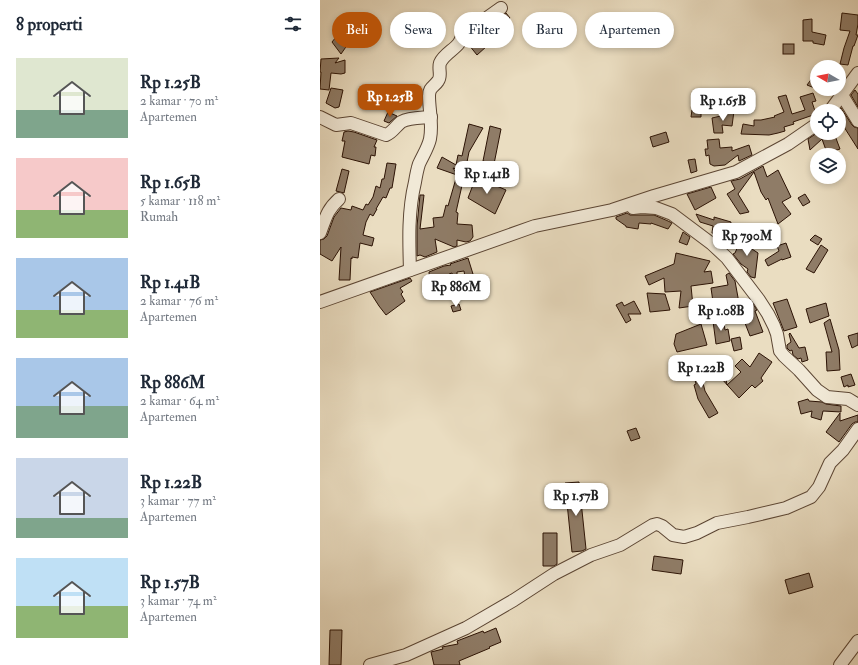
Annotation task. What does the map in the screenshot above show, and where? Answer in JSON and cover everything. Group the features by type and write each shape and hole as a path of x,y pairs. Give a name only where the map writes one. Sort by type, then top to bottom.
{"street":[{"path":"410,270 409,231 411,207 414,184 419,165 427,148 430,137 430,91 439,79 442,60 459,43 463,35 501,8"},
{"path":"846,90 858,73"},
{"path":"843,96 858,121"},
{"path":"320,117 336,125 351,123 386,135 401,123 408,120 431,117"},
{"path":"612,210 736,172 788,144 810,129"},
{"path":"320,232 330,208 339,199"},
{"path":"320,302 535,226 612,210 642,207 656,208 672,214 691,227 727,258 768,314 777,334 780,351 817,390 827,397 848,399 858,405"},
{"path":"372,665 406,655 466,628 514,600 554,574 591,555 620,545 653,525 657,524 673,535 684,537 697,533 717,523 786,508 811,497 819,487 830,463 843,450 858,429"},
{"path":"840,665 858,641"}],"building":[{"path":"842,13 858,15 856,35 858,35 853,46 848,65 846,65 846,60 841,60 850,31 840,30"},
{"path":"812,19 812,32 826,35 824,45 813,43 813,41 803,41 803,20"},
{"path":"783,44 794,44 794,54 783,54"},
{"path":"336,48 345,48 341,54"},
{"path":"471,48 485,48 477,55"},
{"path":"339,58 335,63 345,60 345,73 331,73 329,90 320,89 321,59"},
{"path":"331,88 343,90 339,107 335,108 326,103"},
{"path":"855,90 858,94 858,107 851,95"},
{"path":"810,94 810,96 814,96 816,101 810,104 810,116 793,122 794,124 784,127 785,131 778,133 769,135 741,134 743,124 754,126 754,120 775,117 774,116 784,112 778,97 786,95 792,114 805,110 800,97"},
{"path":"692,110 701,110 701,117 691,117"},
{"path":"724,111 734,111 732,126 722,125 723,133 714,133 712,118 725,115"},
{"path":"388,112 397,116 389,123 384,121"},
{"path":"846,116 852,125 858,128 858,149 846,130"},
{"path":"469,124 483,128 469,152 465,172 453,168 457,174 459,173 459,176 463,181 456,212 458,213 457,224 472,225 473,237 470,241 466,242 457,240 457,246 454,247 435,239 437,252 425,257 420,255 417,256 417,226 420,195 424,195 420,229 434,227 433,218 443,217 446,205 448,206 457,175 437,168 442,157 456,165 458,155 462,156"},
{"path":"490,126 501,129 494,164 483,161"},
{"path":"348,131 377,140 374,147 376,147 375,156 371,155 369,164 342,157 345,141 342,141 344,132"},
{"path":"666,132 669,142 653,147 650,137"},
{"path":"810,138 810,140 821,140 812,148 810,148 810,150 808,139"},
{"path":"719,139 720,148 732,147 732,151 749,145 752,155 739,161 738,155 725,165 714,166 710,164 709,155 706,156 705,149 708,149 707,140"},
{"path":"822,140 837,140 840,148 825,148"},
{"path":"695,159 697,171 691,173 688,160"},
{"path":"387,163 396,164 392,188 390,188 386,198 383,197 373,216 370,214 366,222 363,235 374,238 372,246 360,243 358,258 351,258 350,280 339,280 341,247 332,261 320,254 320,240 327,236 334,217 341,208 351,210 352,206 363,210 366,204 368,205 373,197 376,186 380,188 382,179 384,179"},
{"path":"763,166 767,177 778,170 791,197 782,202 791,214 778,224 768,198 766,200 761,192 754,172 738,194 749,212 740,214 727,194 735,189 731,181 740,179"},
{"path":"342,169 349,171 344,193 336,191"},
{"path":"476,177 506,190 495,214 468,198"},
{"path":"711,187 716,198 695,210 687,194"},
{"path":"805,194 810,202 803,206 798,198"},
{"path":"627,213 630,215 654,215 672,223 668,229 651,223 639,223 638,229 626,227 616,219 616,217"},
{"path":"696,214 714,220 714,217 731,222 727,236 712,233 713,226 700,222"},
{"path":"683,232 690,237 687,245 679,242"},
{"path":"815,235 822,239 818,245 810,240"},
{"path":"741,239 751,245 752,249 758,253 755,278 751,277 747,272 748,269 741,264 733,254 735,253"},
{"path":"786,243 791,257 782,259 768,266 765,260 779,251 777,246"},
{"path":"821,245 828,250 814,273 806,269"},
{"path":"676,253 710,261 704,272 711,271 713,283 691,286 693,306 679,308 681,291 665,292 664,278 649,285 645,276 674,264"},
{"path":"468,258 473,274 465,277 464,271 457,272 457,281 454,281 452,273 449,274 450,284 438,286 438,295 424,296 424,288 430,287 429,272"},
{"path":"729,273 735,281 741,314 727,316 725,300 713,302 711,288 728,285 726,275"},
{"path":"410,278 412,281 400,288 403,292 401,294 405,301 386,315 370,292"},
{"path":"647,293 665,294 670,310 650,312"},
{"path":"787,299 797,327 784,331 773,303"},
{"path":"634,301 641,314 628,314 631,320 626,323 616,305 622,302 624,306"},
{"path":"751,301 757,310 755,311 763,332 750,336 743,318 745,303"},
{"path":"826,303 829,316 810,323 806,309"},
{"path":"459,304 461,310 453,312 451,306"},
{"path":"723,317 725,330 728,329 730,341 716,344 713,321"},
{"path":"830,319 839,350 840,370 827,371 826,352 832,352 824,323"},
{"path":"701,324 707,345 677,352 674,344 676,334"},
{"path":"790,333 799,348 805,347 808,360 802,362 801,358 798,359 793,355 792,350 790,351 787,348 787,345 791,342"},
{"path":"858,333 858,345 852,348 848,336"},
{"path":"740,337 742,349 734,351 731,339"},
{"path":"759,353 772,362 761,378 763,381 755,388 752,385 739,398 727,385 741,372 735,366 742,359 750,367"},
{"path":"696,359 705,391 718,413 709,418 698,399 694,385 696,384 693,371 688,373 686,362"},
{"path":"724,365 727,385 721,378 715,379 713,368"},
{"path":"851,374 855,385 848,387 848,385 844,387 841,377"},
{"path":"808,399 809,401 841,406 841,412 823,411 821,420 811,417 812,411 801,414 798,402"},
{"path":"840,413 840,421 858,415 858,422 852,424 839,442 826,432"},
{"path":"636,428 640,438 631,441 627,431"},
{"path":"579,482 586,549 572,552 565,483"},
{"path":"543,533 557,533 557,564 554,566 543,566"},
{"path":"654,556 683,560 681,574 652,570"},
{"path":"809,573 813,587 789,594 785,580"},
{"path":"496,628 501,642 459,661 460,665 434,665 431,652 443,649 442,647 458,644 457,641 483,631 484,633"},
{"path":"330,630 342,630 341,665 329,665"}]}
